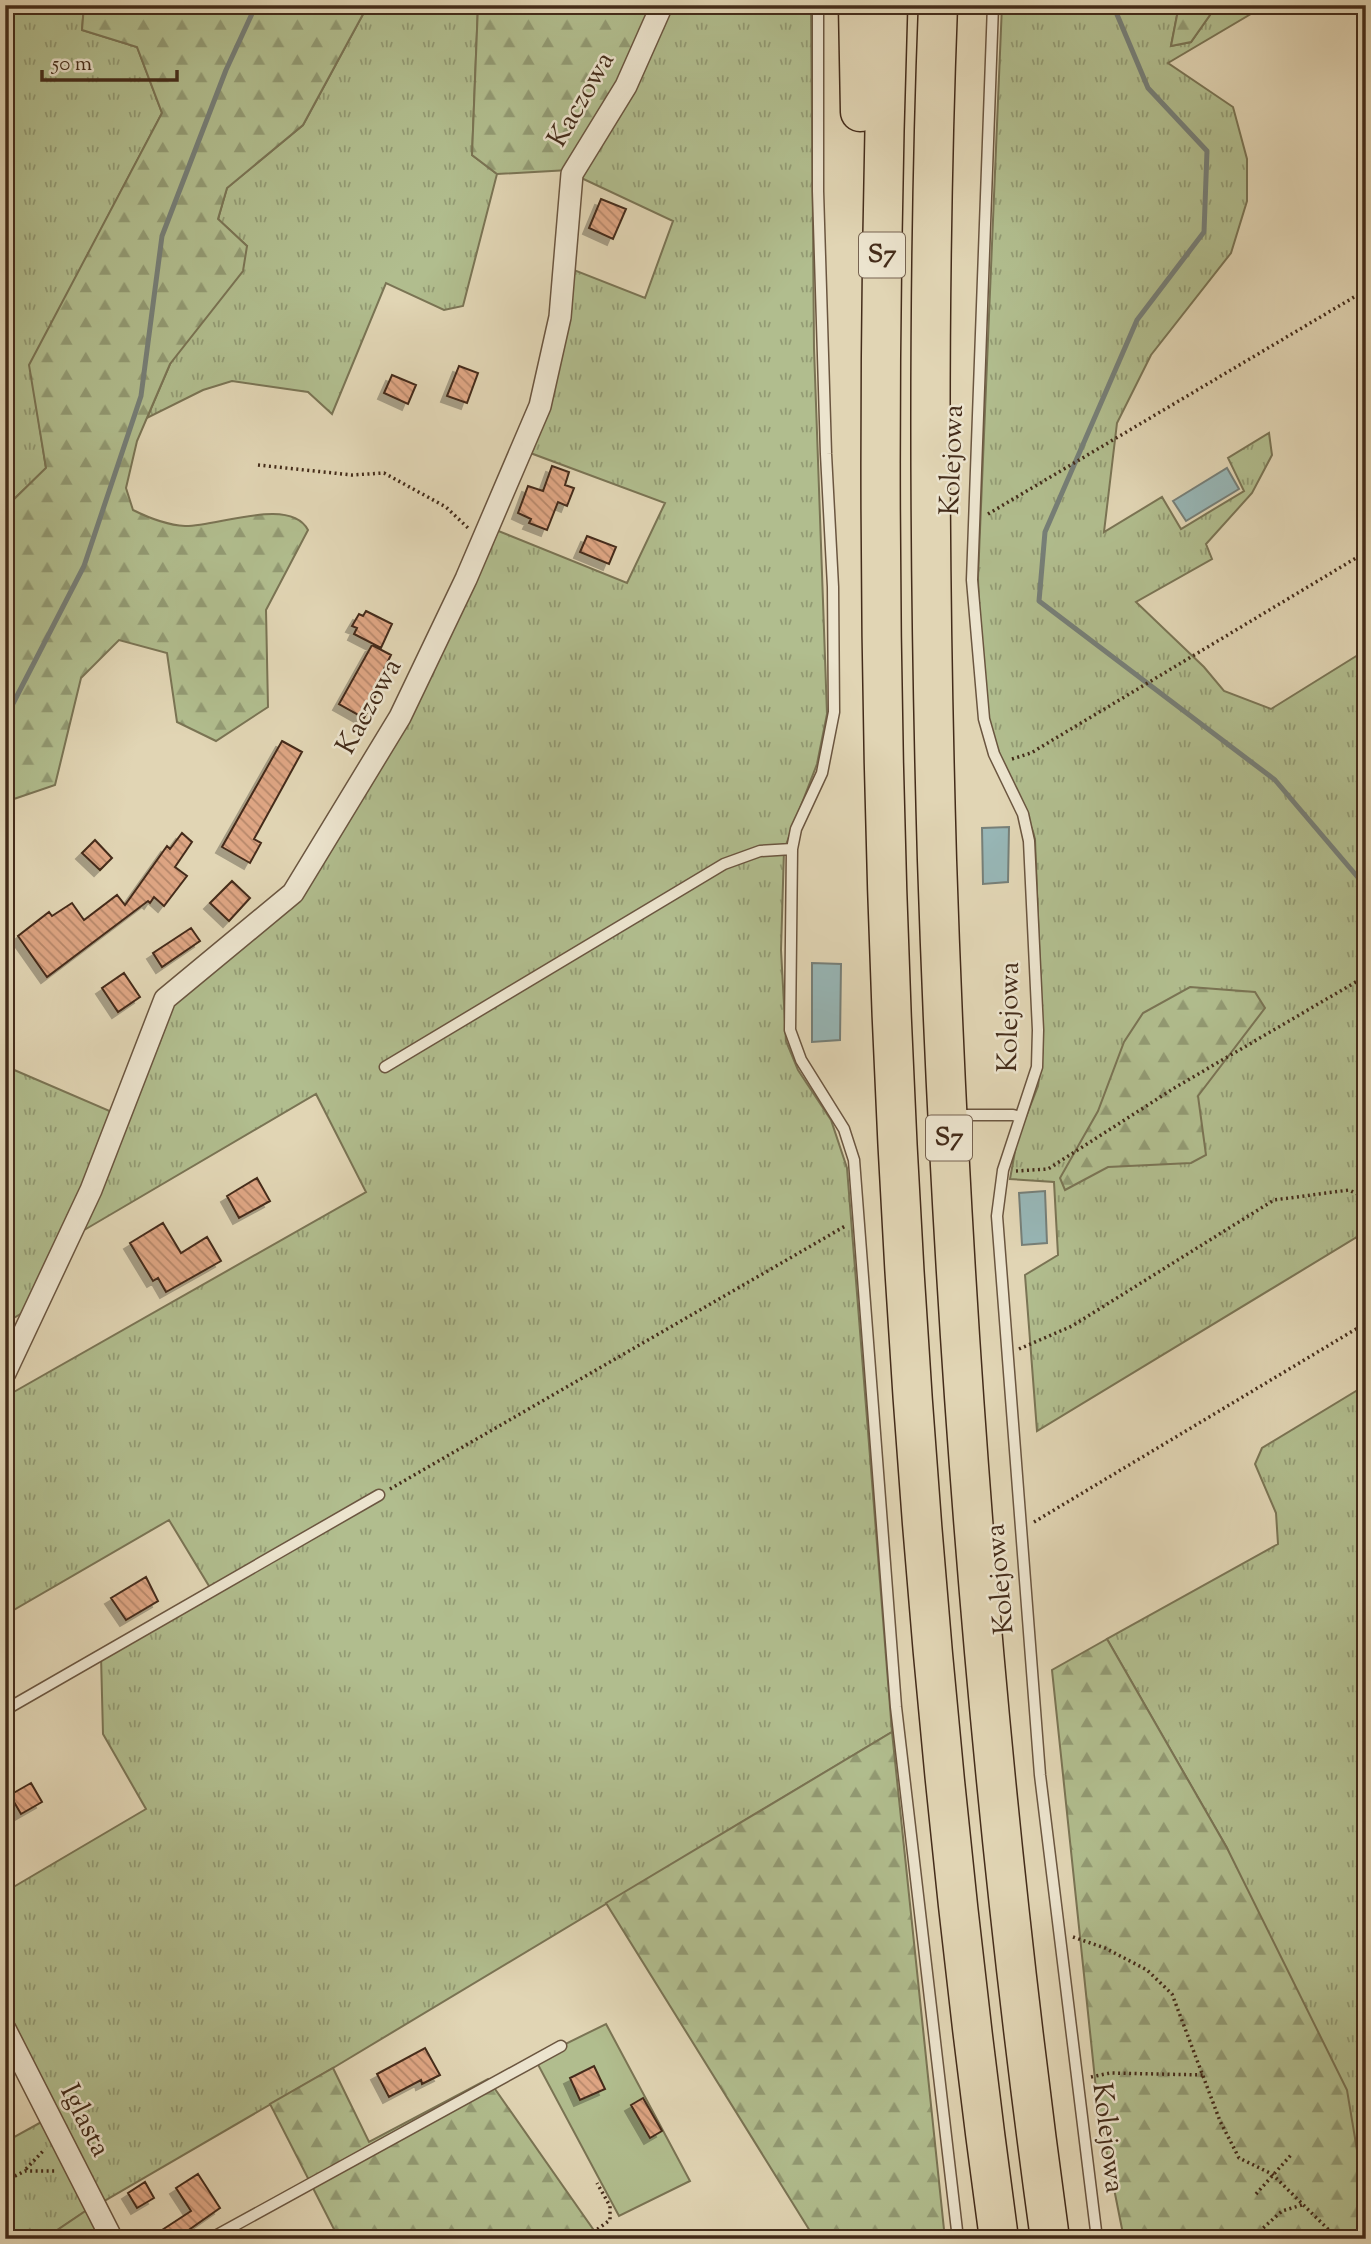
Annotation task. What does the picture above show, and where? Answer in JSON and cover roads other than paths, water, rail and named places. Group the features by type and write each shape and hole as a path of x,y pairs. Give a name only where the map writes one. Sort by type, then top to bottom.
{"highway":[{"path":"858,5 864,356 880,505"},
{"name":"S7","path":"888,5 882,221 880,505 888,930 912,1374 944,1764 999,2239"},
{"name":"S7","path":"939,5 932,291 932,582 937,836 948,1115 962,1371 986,1670 1011,1913 1051,2239"}],"street":[{"name":"Kaczowa","path":"5,1373 91,1190 165,999 293,894 400,717 482,542 540,406 554,356 572,174 626,86 662,5"},
{"name":"Iglasta","path":"5,2029 112,2239"}],"lane":[{"path":"818,5 818,191 833,587 834,712 822,773 796,829 792,849 790,1030 801,1060 844,1129 854,1160 896,1707 958,2239"},
{"name":"Kolejowa","path":"993,5 972,580 984,719 999,764 1023,814 1029,841 1038,1030 1037,1067 1003,1170 997,1216 1040,1775 1057,1933 1097,2239"},
{"path":"385,1067 724,864 760,851 792,849"},
{"path":"948,1115 1020,1117"},
{"path":"5,1710 379,1495"},
{"path":"210,2239 561,2046"}],"water":[{"path":"1227,468 1239,489 1186,521 1173,501"},
{"path":"1009,827 1008,882 983,884 982,828"},
{"path":"812,963 841,964 840,1040 812,1042"},
{"path":"1045,1191 1047,1243 1022,1245 1019,1193"}],"waterway":[{"path":"5,719 84,566 141,396 162,236 226,70 256,5"},
{"path":"1113,5 1148,88 1207,151 1204,232 1137,320 1045,532 1039,601 1275,780 1361,881 1366,942"}]}
